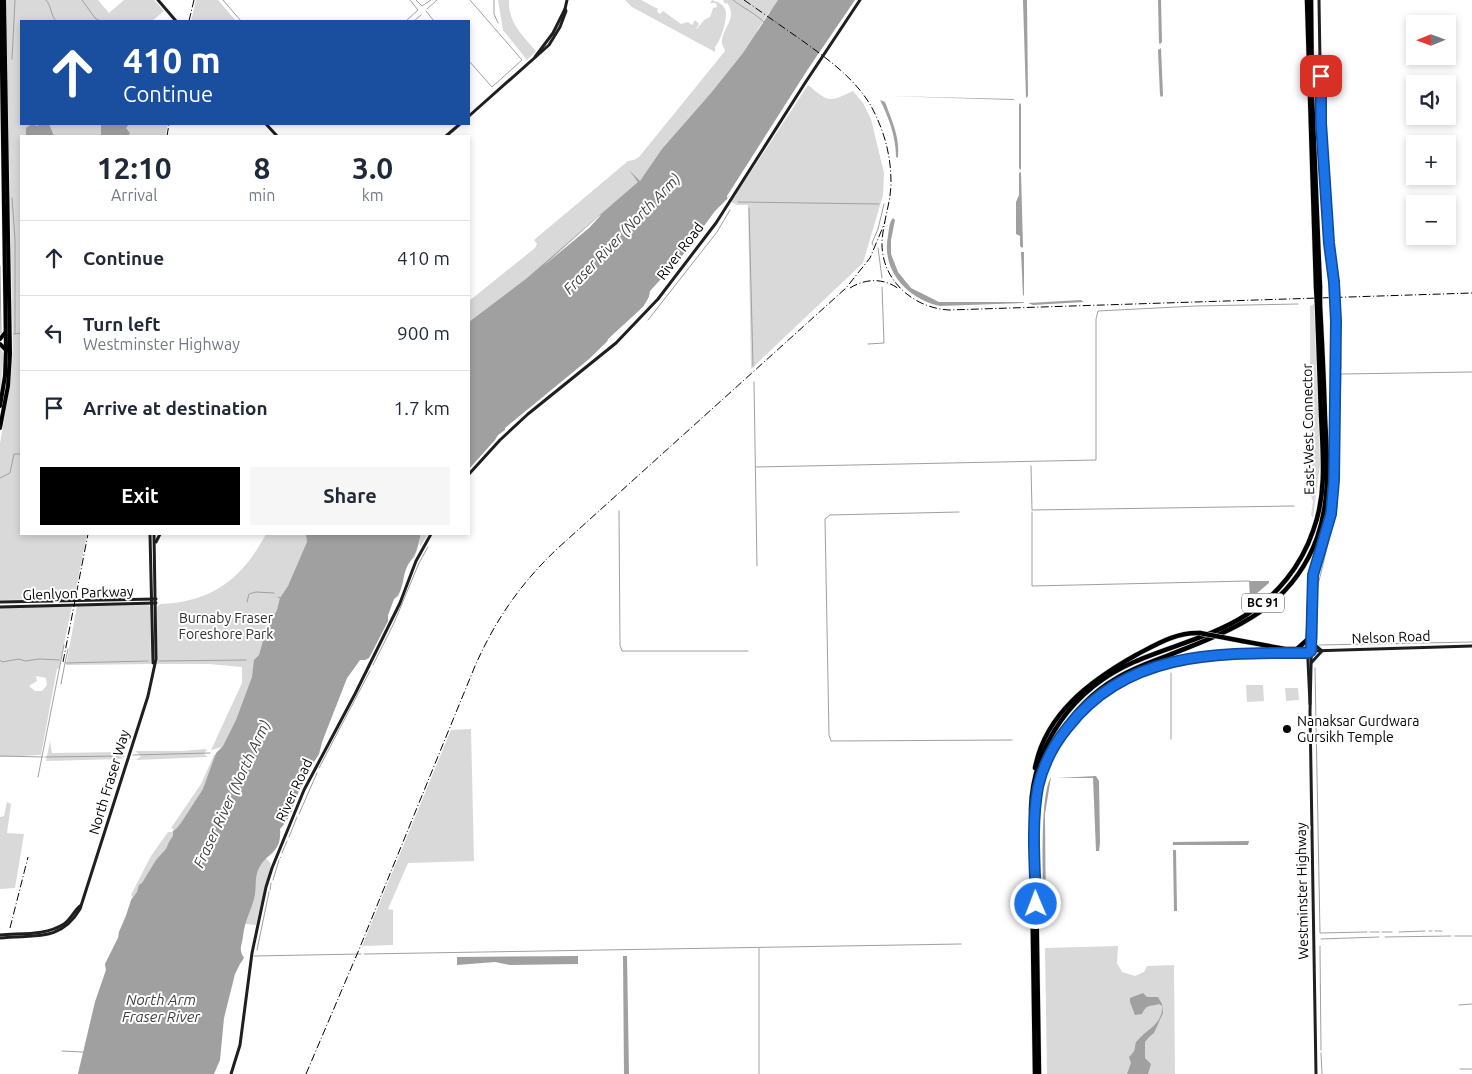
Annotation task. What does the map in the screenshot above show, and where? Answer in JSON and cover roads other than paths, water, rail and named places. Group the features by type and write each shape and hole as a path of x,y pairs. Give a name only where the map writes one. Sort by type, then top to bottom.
{"highway":[{"name":"East-West Connector","path":"1307,0 1318,287"},
{"name":"East-West Connector","path":"1037,1074 1031,829 1032,792 1039,763 1050,739 1069,710 1089,689 1109,674 1127,665 1224,627 1245,616 1263,603 1283,583 1301,558 1317,519 1323,481 1311,0"},
{"name":"East-West Connector","path":"1037,1074 1035,826 1037,792 1045,764 1068,720 1099,690 1116,678 1131,671 1216,637 1248,621 1268,607 1281,594 1307,560 1320,530 1327,495 1318,305"},
{"path":"1032,792 1036,762 1041,747 1056,719 1075,697 1101,676 1160,642 1178,635 1200,633 1285,649 1309,651"},
{"path":"1297,650 1310,640"},
{"path":"1045,764 1062,734 1082,710 1105,691 1138,673 1186,659 1206,656 1309,651"}],"main road":[{"path":"0,406 8,341 6,331 2,0"},
{"path":"0,428 9,373 2,0"},
{"path":"6,331 0,341 6,350"}],"street":[{"path":"158,0 175,20"},
{"path":"470,115 535,57 553,33 565,9 567,0"},
{"name":"River Road","path":"470,473 500,440 528,414 616,343 658,299 716,223 860,0"},
{"name":"Westminster Highway","path":"1310,707 1308,690 1310,640 1308,597 1311,577 1331,514 1334,494 1335,349 1321,123 1319,0"},
{"path":"267,125 276,135"},
{"path":"447,135 459,125"},
{"path":"0,341 8,341"},
{"name":"North Fraser Way","path":"150,535 154,601"},
{"name":"North Fraser Way","path":"0,937 41,932 65,925 80,906 148,696 154,664 154,535"},
{"path":"155,548 160,535"},
{"name":"River Road","path":"232,1074 239,1051 252,953 272,868 304,790 355,694 400,603 416,561 430,535"},
{"name":"Glenlyon Parkway","path":"0,602 154,601"},
{"name":"Glenlyon Parkway","path":"0,607 154,601"},
{"path":"1310,640 1322,651 1312,663"},
{"name":"Nelson Road","path":"1309,651 1472,646"},
{"name":"Westminster Highway","path":"1309,651 1312,663 1310,707 1316,1074"}],"water":[{"name":"Fraser River (North Arm)","path":"778,0 856,0 727,199 696,240 651,292 646,304 589,359 505,428 470,468 470,321 527,278 638,182 629,170 640,181 662,149 743,53"},
{"path":"1023,0 1027,0 1028,96 1026,98"},
{"path":"1158,0 1161,0 1162,42 1160,44 1159,43"},
{"path":"1161,48 1163,96 1161,97 1158,50"},
{"path":"889,96 1014,99 1014,100"},
{"path":"880,100 885,102 895,129 898,143 898,158 896,157 895,142 891,128"},
{"path":"1020,103 1021,105 1021,170 1019,168"},
{"path":"30,125 49,125 54,135 26,135 26,128"},
{"path":"101,125 128,125 126,128 130,133 129,135 101,135"},
{"path":"1021,172 1022,248 1020,246 1020,236 1016,234 1016,202 1019,195 1019,173"},
{"path":"893,218 895,220 891,240 891,254 898,272 911,288 939,302 1024,303 940,306 917,297 899,281 889,260 888,236"},
{"path":"1021,252 1024,252 1023,296"},
{"path":"1081,300 1084,302 1033,305 1028,303"},
{"name":"North Arm Fraser River","path":"306,535 421,535 416,551 405,571 400,592 394,599 388,615 388,621 369,658 360,660 347,678 319,754 304,777 294,799 288,819 280,829 279,843 257,872 255,895 245,925 241,947 244,958 235,974 224,1018 220,1060 214,1074 78,1074 95,1002 106,970 105,964 118,938 131,900 156,860 166,849 173,836 173,831 181,823 203,789 216,753 223,746 236,720 252,677 254,660 259,655 265,634 277,610 280,598 288,586 307,542"},
{"path":"1249,581 1269,581 1269,583 1250,599"},
{"path":"1096,776 1099,781 1099,851 1096,851 1093,778 1057,778"},
{"path":"1051,777 1045,814 1046,927 1044,927 1043,826 1044,805"},
{"path":"1249,841 1248,845 1173,845 1173,842"},
{"path":"1173,850 1176,850 1177,911 1174,911"},
{"path":"578,956 578,964 510,965 495,962 457,965 457,957"},
{"path":"623,956 627,956 629,1074 624,1074"},
{"path":"1143,993 1147,997 1158,997 1162,1004 1163,1013 1154,1033 1145,1042 1145,1058 1151,1064 1148,1074 1127,1074 1131,1063 1129,1057 1134,1051 1136,1042 1154,1026 1162,1012 1162,1006 1159,1004 1149,1006 1142,1014 1135,1015 1130,998"}],"waterway":[{"path":"12,59 15,0"},
{"path":"46,0 55,20"},
{"path":"82,0 98,20"},
{"path":"223,0 240,20"},
{"path":"407,20 418,10 410,0"},
{"path":"416,0 422,6 431,0"},
{"path":"427,9 437,0"},
{"path":"470,0 522,60 492,87 470,62"},
{"path":"494,0 494,14 498,23"},
{"path":"733,0 765,23"},
{"path":"426,11 433,20"},
{"path":"415,20 421,15"},
{"path":"12,198 15,239 15,334"},
{"path":"738,202 879,204"},
{"path":"873,245 884,204"},
{"path":"749,208 753,366"},
{"path":"648,320 717,232 730,210"},
{"path":"878,248 882,278"},
{"path":"0,266 1,334"},
{"path":"868,344 884,343 882,287"},
{"path":"1340,301 1341,369"},
{"path":"756,467 1096,460 1096,319 1098,311 1196,306 1298,304"},
{"path":"14,334 20,333"},
{"path":"1342,374 1472,372"},
{"path":"1317,639 1317,589 1337,507 1341,373"},
{"path":"754,382 757,566"},
{"path":"0,478 10,473 14,454 20,454"},
{"path":"1031,466 1032,510 1294,506"},
{"path":"619,511 620,645 622,651 748,651"},
{"path":"959,512 830,515 825,519 829,735 831,741 1012,740"},
{"path":"1032,512 1032,586 1249,581"},
{"path":"373,665 428,547"},
{"path":"247,602 249,594 256,592 274,593"},
{"path":"1319,645 1472,642"},
{"path":"38,777 64,645"},
{"path":"68,649 65,663 148,661"},
{"path":"0,660 2,662 19,659 25,661 39,659 59,660"},
{"path":"159,661 246,660"},
{"path":"61,684 65,663"},
{"path":"1315,668 1320,933 1367,932"},
{"path":"319,768 370,671"},
{"path":"1171,673 1171,739"},
{"path":"133,755 210,753"},
{"path":"0,756 43,757"},
{"path":"45,757 124,756"},
{"path":"299,814 317,773"},
{"path":"289,837 297,817"},
{"path":"282,853 287,841"},
{"path":"273,880 279,860"},
{"path":"270,890 271,883"},
{"path":"257,950 269,892"},
{"path":"1399,932 1425,931"},
{"path":"1435,931 1442,931"},
{"path":"1370,932 1379,932"},
{"path":"1382,932 1392,932"},
{"path":"1385,937 1451,936"},
{"path":"1455,936 1472,936"},
{"path":"1321,939 1379,937"},
{"path":"364,954 961,944"},
{"path":"1320,946 1321,1050"},
{"path":"759,948 759,1074"},
{"path":"254,956 361,954"},
{"path":"1459,1005 1472,1004"},
{"path":"62,1051 83,1052"},
{"path":"1321,1053 1322,1074"},
{"path":"1460,1069 1472,1069"}],"railway":[{"path":"189,20 194,0"},
{"path":"744,0 820,53 848,77 871,106 880,124 886,143 891,172 890,197 882,242 883,256 893,280 902,290 923,304 949,310 1472,293"},
{"path":"167,135 169,125"},
{"path":"306,1074 475,666 491,633 510,603 544,561 846,288 870,258 885,222"},
{"path":"850,288 862,282 881,281 899,289"},
{"path":"63,662 88,535"},
{"path":"10,928 28,857"}],"place":[{"name":"Nanaksar Gurdwara Gursikh Temple","path":"1287,729"}],"park label":[{"name":"Burnaby Fraser Foreshore Park","path":"226,626"}]}
